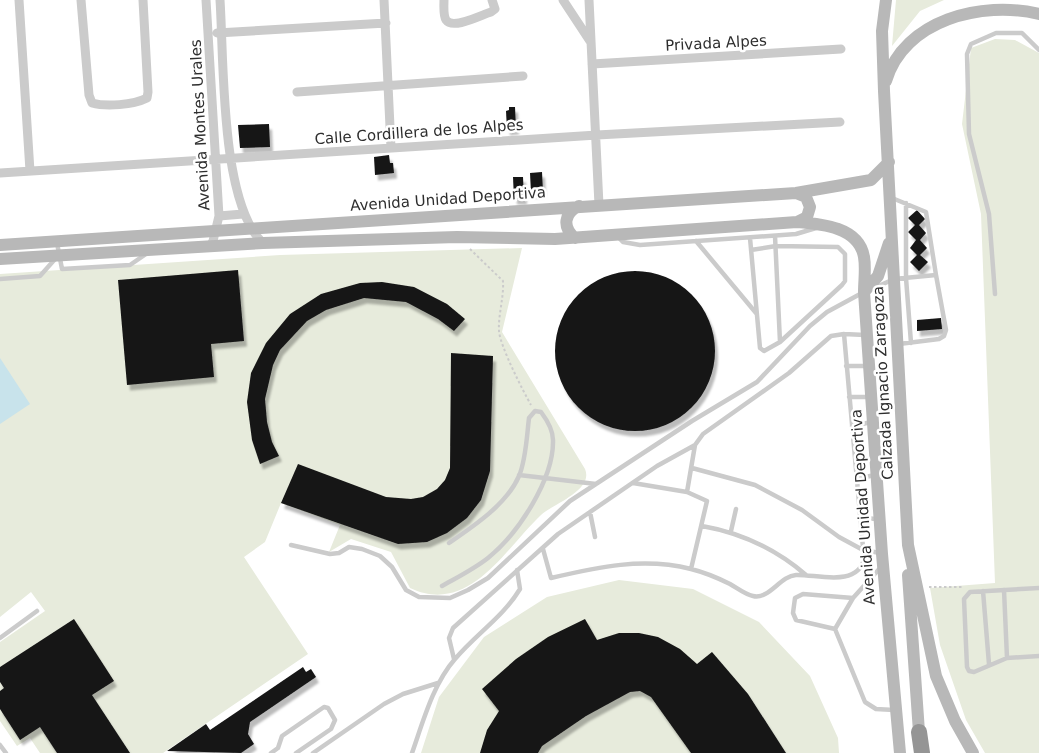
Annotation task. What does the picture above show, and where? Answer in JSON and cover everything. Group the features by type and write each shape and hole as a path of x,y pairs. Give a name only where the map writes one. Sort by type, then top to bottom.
{"highway":[{"path":"919,732 922,753"}],"street":[{"path":"19,0 30,172"},
{"path":"81,0 92,103 108,104 140,101 147,98 143,0"},
{"name":"Avenida Montes Urales","path":"206,0 219,216 210,246"},
{"name":"Avenida Montes Urales","path":"220,0 229,158 244,214 251,228 263,243"},
{"path":"384,0 391,148"},
{"path":"444,0 445,18 448,22 456,24 490,12 495,8 492,0"},
{"path":"563,0 590,41"},
{"path":"589,0 600,205"},
{"path":"864,292 890,279 892,226 882,30 886,0"},
{"path":"884,91 891,66 905,44 922,26 944,11 969,3 994,0 1030,8 1039,14"},
{"path":"208,34 386,23"},
{"name":"Privada Alpes","path":"592,64 841,49"},
{"path":"297,92 523,76"},
{"name":"Calle Cordillera de los Alpes","path":"0,173 597,135 840,122"},
{"name":"Avenida Unidad Deportiva","path":"0,259 57,248 216,230 796,193 871,180 889,162"},
{"path":"796,193 806,198 810,207 807,217 797,222"},
{"path":"575,238 566,227 566,220 568,214 580,206"},
{"path":"219,216 244,214"},
{"name":"Avenida Unidad Deportiva","path":"0,245 151,250 263,243 458,237 575,238 797,222 821,224 844,232 856,239 864,258 864,292 879,520 898,709 900,753"},
{"name":"Avenida Unidad Deportiva","path":"864,258 890,279"},
{"name":"Calzada Ignacio Zaragoza","path":"890,279 895,298 908,545 936,676 945,700 973,753"},
{"path":"908,545 909,595 919,732"},
{"path":"898,709 919,732 929,753"}],"lane":[{"path":"995,294 989,214 970,134 967,54 971,44 996,33 1022,33 1039,50"},
{"path":"891,198 926,212 946,330 944,336 939,339 897,344"},
{"path":"906,204 890,279 911,343"},
{"path":"617,235 623,242 640,245 776,236 811,231 821,224"},
{"path":"776,236 780,342"},
{"path":"750,238 751,250 757,315 762,351 780,342 845,281 845,254 838,247 776,246 751,250"},
{"path":"696,241 757,315"},
{"path":"0,279 40,276 57,248"},
{"path":"890,279 936,275"},
{"path":"291,545 330,554 339,553 349,547 362,549 380,556 392,567 406,590 419,597 450,598 488,578 556,512 692,421 757,382 810,326 827,312 864,292"},
{"path":"543,549 551,578 608,565 650,563 691,569 753,596 763,596 778,582 794,575 840,578 856,571 862,564 863,550 844,334"},
{"path":"454,659 449,638 453,628 558,534 657,466 695,445 704,434 790,373 832,336 844,334 867,335"},
{"path":"846,366 869,366"},
{"path":"849,397 871,398"},
{"path":"442,586 470,571 500,546 528,509 546,478 554,439 548,421 541,412 535,411 529,418 520,475 505,497 449,542"},
{"path":"852,426 873,422"},
{"path":"687,492 695,445"},
{"path":"692,468 755,485 802,510 840,537 882,560 854,598 836,628"},
{"path":"520,475 596,484"},
{"path":"856,479 876,475"},
{"path":"633,483 687,492 707,501 691,569"},
{"path":"731,531 736,509"},
{"path":"590,512 595,537"},
{"path":"860,518 879,520"},
{"path":"702,526 731,531 766,546 790,561 806,575"},
{"path":"412,753 438,684 454,659 504,613 514,600 520,589 517,570"},
{"path":"1039,588 970,592 964,599 967,667 969,671 974,672 989,664 1007,658 1039,656"},
{"path":"1004,590 1007,658"},
{"path":"983,592 989,664"},
{"path":"836,628 796,620 793,613 796,598 802,594 854,598"},
{"path":"0,638 38,611"},
{"path":"836,628 865,702 876,710 888,711 898,709"},
{"path":"313,753 384,704 403,694 438,684"},
{"path":"271,753 278,748 282,736 324,706 328,708 335,720 331,729 296,753"},
{"path":"0,745 6,753"}],"path":[{"path":"458,237 503,281 500,339 518,384 528,396 535,411"},
{"path":"917,587 967,587 970,592"}],"shaded area":[{"path":"896,0 944,0 920,11 892,46"},
{"path":"995,39 1015,40 1039,53 1039,753 985,753 966,720 940,645 930,588 995,583 981,214 962,124 971,48"},
{"path":"522,248 502,332 585,469 586,477 584,484 578,490 541,515 484,575 468,586 450,593 431,594 410,588 391,552 351,539 329,552 340,525 281,503 265,542 244,557 308,654 163,753 40,753 30,738 17,746 0,721 0,642 45,611 31,592 0,617 0,274 280,255"},
{"path":"619,580 693,589 759,622 810,676 838,738 839,753 421,753 439,697 484,637 547,597"}],"water":[{"path":"0,358 30,404 0,424"}],"building":[{"path":"509,107 515,107 516,129 507,130 506,111 509,110"},
{"path":"269,124 270,147 240,148 238,125"},
{"path":"389,155 390,163 393,163 394,173 375,175 374,157"},
{"path":"542,172 543,192 531,193 530,173"},
{"path":"513,177 523,177 524,199 514,199"},
{"path":"917,210 925,219 919,225 926,233 920,240 927,248 920,255 928,262 919,271 910,262 917,255 910,248 916,240 908,232 915,225 908,218"},
{"path":"238,270 244,341 211,344 214,377 127,385 118,280"},
{"path":"635,271 666,277 686,289 697,300 709,320 715,351 709,382 697,402 686,413 666,425 635,431 604,425 584,413 573,402 561,382 555,351 561,320 573,300 584,289 604,277"},
{"path":"382,282 414,287 447,304 465,319 454,331 438,319 406,302 364,298 326,310 307,321 280,350 273,365 265,399 267,422 272,442 279,456 260,464 252,440 247,402 251,373 266,343 290,314 321,294 360,283"},
{"path":"941,318 942,329 917,331 917,320"},
{"path":"451,353 493,356 490,471 481,500 467,518 447,533 427,542 398,544 281,503 298,464 386,497 411,499 423,497 437,489 445,480 450,468"},
{"path":"74,619 114,681 92,695 130,753 57,753 40,727 20,740 0,709 0,691 4,688 0,682 0,667"},
{"path":"585,619 597,640 619,633 639,633 658,637 680,649 697,664 712,652 748,694 786,753 691,753 651,697 640,691 630,692 586,716 542,746 538,753 480,753 487,730 499,711 482,689 516,659 548,637"},
{"path":"303,667 306,672 311,669 316,677 250,722 248,734 254,744 241,753 167,751 206,724 210,730"}]}
